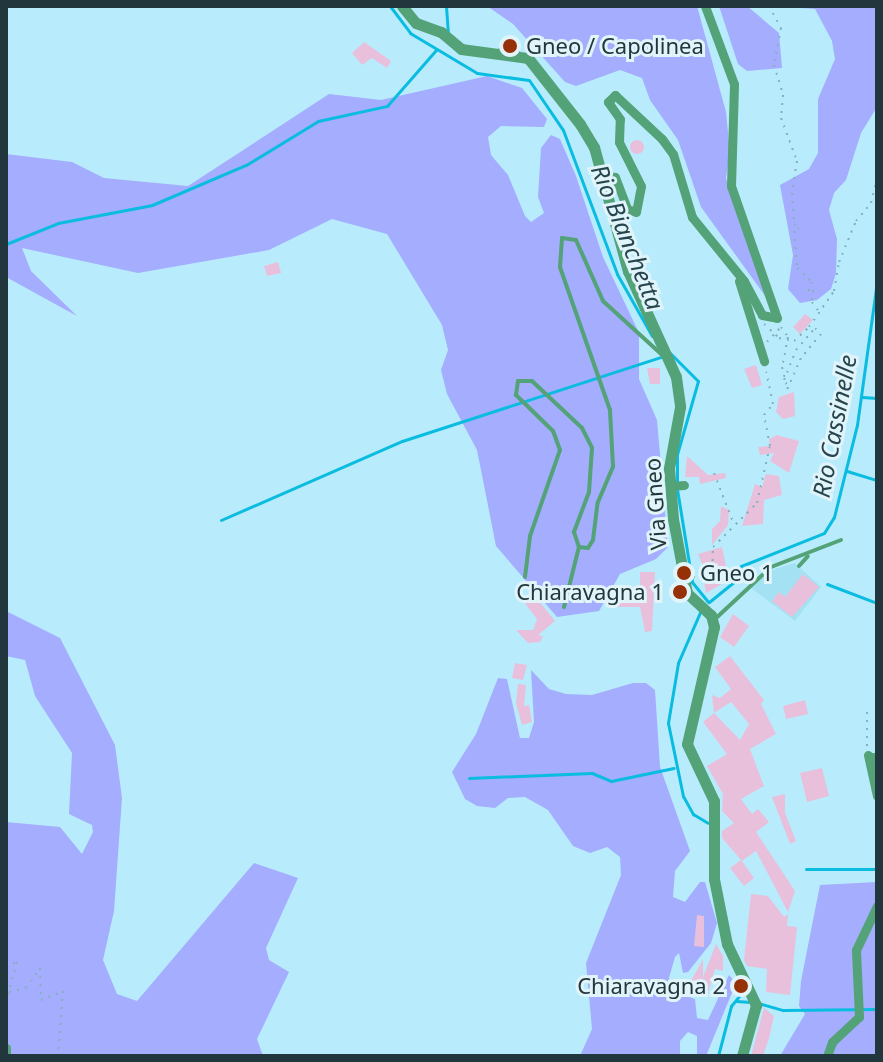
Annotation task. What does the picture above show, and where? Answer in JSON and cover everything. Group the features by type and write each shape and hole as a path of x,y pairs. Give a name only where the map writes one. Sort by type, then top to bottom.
{"street":[{"name":"Via Gneo","path":"402,6 416,23 441,32 461,49 515,54 531,61 580,124 602,175 619,245 672,366 680,407 670,451 670,486 679,556 692,600 712,618"},
{"path":"602,175 615,177 627,209 636,212 641,186 619,142 620,119 608,102 615,95 662,139 677,166 692,217 738,274 762,315 777,318 731,186 734,84 705,6"},
{"path":"738,274 764,361"},
{"path":"670,486 684,485"},
{"path":"712,618 710,657 687,744 714,801 717,901 741,974 754,999 755,1013 742,1056"},
{"path":"868,755 872,755 877,774"},
{"path":"868,755 877,796"},
{"path":"827,1056 832,1042 859,1017 856,950 877,906"},
{"path":"6,1048 6,1056"}],"lane":[{"path":"579,547 588,548 593,540 615,443 610,410 560,267 562,238 576,240 603,301 648,339 672,366"},
{"path":"525,577 530,536 560,450 553,431 516,395 518,381 532,381 582,428 592,448 589,492 574,532 579,547 564,607"},
{"path":"712,618 771,567 808,556 841,540"},
{"path":"799,566 808,556"}],"path":[{"path":"769,6 781,28 774,65 783,95 781,118 797,161 792,193 799,228 794,231 797,268 810,280 812,302 819,312"},
{"path":"703,574 712,577 713,547 733,523 757,503 767,462 764,415 767,405 773,404 764,361 772,332 788,339 800,336 834,291 839,262 856,221 871,203 877,179"},
{"path":"781,327 788,339 784,380 787,389 801,358 821,334 815,328 796,350 784,380"},
{"path":"714,473 733,523"},
{"path":"867,712 868,755"},
{"path":"6,967 17,962 6,1002"},
{"path":"9,992 26,988 40,968 41,1000 63,991 58,1056"}],"shaded area":[{"path":"487,6 697,6 726,112 730,153 726,178 766,297 701,207 678,140 650,100 642,78 620,70 576,86 565,82 513,24"},
{"path":"719,6 747,6 779,33 782,68 747,71 738,64"},
{"path":"773,6 877,6 877,107 861,133 846,180 834,193 829,210 837,239 836,273 831,289 817,300 800,303 788,289 793,255 780,185 809,169 818,153 818,99 835,59 832,41 815,9"},
{"path":"487,76 522,88 547,119 544,127 501,126 488,137 491,155 508,175 525,216 531,222 544,213 538,197 541,148 551,135 560,139 603,257 639,333 639,379 657,420 668,547 656,559 620,574 599,611 557,617 496,546 477,450 447,394 441,370 448,350 442,325 387,234 332,219 269,250 138,273 22,248 31,271 77,316 6,277 6,154 72,162 104,178 188,186 329,94 381,100"},
{"path":"795,563 821,587 795,621 751,588 772,570"},
{"path":"6,611 60,638 115,745 122,798 114,911 103,960 117,994 137,1001 254,863 298,878 266,948 269,960 289,972 257,1039 263,1056 6,1056 6,822 60,827 82,854 93,832 92,825 69,814 72,753 35,696 25,660 6,656"},
{"path":"531,670 549,689 566,694 592,695 633,683 646,683 655,690 660,767 690,851 675,871 673,897 685,902 700,882 705,882 717,923 711,943 688,972 683,973 679,953 675,957 665,992 671,1000 679,993 695,999 697,1018 708,1020 729,975 736,983 706,1056 697,1056 697,1036 688,1032 680,1041 680,1056 580,1056 592,1029 586,963 621,875 620,857 607,847 590,853 573,846 548,810 525,797 508,798 495,808 477,806 465,799 452,772 476,734 498,678 507,679 520,738 529,738 534,722"},
{"path":"877,882 877,1056 780,1056 805,1014 799,1006 801,981 820,885"}],"building":[{"path":"364,42 391,61 387,68 372,58 362,65 352,53"},
{"path":"637,140 644,147 637,154 630,147"},
{"path":"278,262 281,273 267,276 264,266"},
{"path":"805,314 813,320 800,334 793,327"},
{"path":"756,365 762,385 752,388 744,369"},
{"path":"647,368 660,368 660,384 650,384"},
{"path":"794,392 795,416 783,419 776,412 779,397"},
{"path":"777,435 799,441 789,473 770,461 774,453 760,455 758,447 770,446 769,439"},
{"path":"687,456 708,475 725,473 726,478 700,484 699,477 685,477"},
{"path":"766,474 779,476 782,495 764,500 763,524 742,526 755,484 762,487"},
{"path":"721,506 729,510 728,525 712,545 712,529 720,521"},
{"path":"722,547 729,580 706,593 704,581 709,580 698,554"},
{"path":"640,572 655,572 652,631 645,632 640,607 617,607 618,594 640,594"},
{"path":"803,574 819,587 792,617 772,601 779,592 785,597"},
{"path":"534,595 555,621 538,635 543,636 540,642 528,643 516,630 533,630 537,619 524,602"},
{"path":"733,614 749,626 734,647 720,637"},
{"path":"730,656 764,700 761,704 776,734 750,749 764,786 741,799 752,814 758,809 769,822 756,832 795,891 788,912 756,851 742,861 754,878 744,886 730,868 741,860 722,838 722,831 734,823 722,811 723,794 707,766 727,754 703,722 714,713 712,695 720,698 731,689 715,667","holes":["731,702 749,724 740,740 714,713"]},
{"path":"515,663 527,665 523,680 512,678"},
{"path":"518,684 526,685 524,706 529,705 532,722 522,725 516,704"},
{"path":"805,700 808,714 786,719 783,706"},
{"path":"822,768 829,796 807,802 800,773"},
{"path":"785,794 785,813 796,841 790,844 772,797"},
{"path":"751,894 768,896 784,917 788,914 787,926 797,927 790,995 766,992 767,969 747,966 744,960"},
{"path":"697,915 704,916 704,947 694,946"},
{"path":"716,944 723,956 723,971 715,969 707,996 687,988 703,959 703,977"},
{"path":"764,1008 774,1016 769,1038 763,1056 751,1056"}],"waterway":[{"name":"Rio Bianchetta","path":"390,6 410,33 477,73 529,80 563,130 617,274 652,336"},
{"path":"446,6 448,33"},
{"path":"6,244 58,223 152,205 246,165 318,121 387,106 436,50"},
{"name":"Rio Cassinelle","path":"709,602 735,581 741,566 824,533 834,517 857,425 877,280"},
{"name":"Rio Bianchetta","path":"669,352 698,381 677,454 677,481"},
{"path":"221,520 402,441 663,356"},
{"path":"862,397 877,398"},
{"path":"847,471 877,480"},
{"name":"Rio Bianchetta","path":"677,489 692,582 708,602"},
{"path":"827,584 877,603"},
{"path":"701,610 678,663 668,723 683,796 693,814 708,823"},
{"path":"469,778 592,773 611,781 674,768"},
{"path":"806,869 877,869"},
{"path":"718,1056 731,1006 745,989"},
{"path":"736,1001 751,1002"},
{"path":"758,1003 783,1010 877,1009"}],"place":[{"name":"Gneo / Capolinea","path":"510,46"},
{"name":"Gneo 1","path":"684,573"},
{"name":"Chiaravagna 1","path":"680,592"},
{"name":"Chiaravagna 2","path":"741,986"}]}
